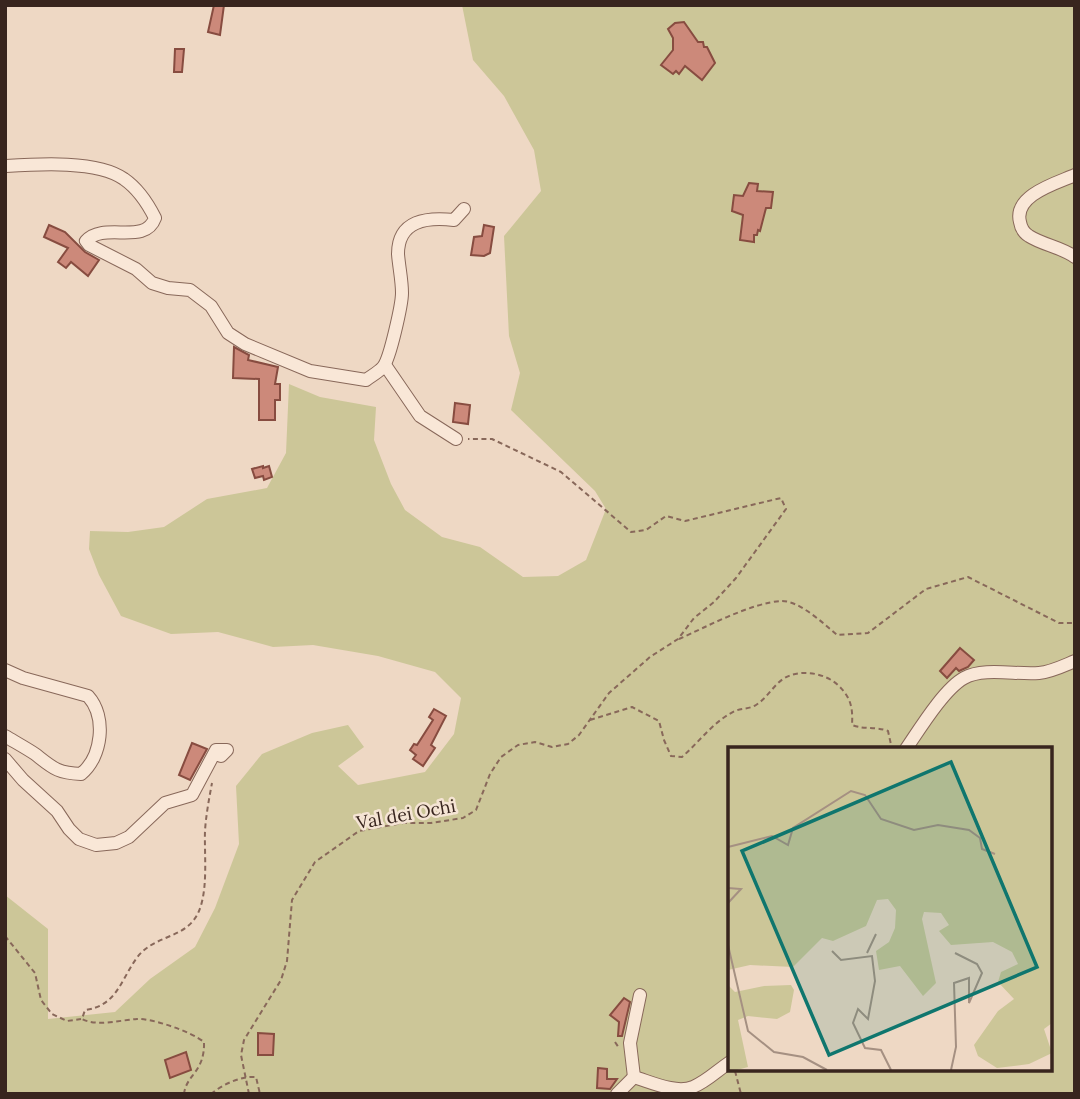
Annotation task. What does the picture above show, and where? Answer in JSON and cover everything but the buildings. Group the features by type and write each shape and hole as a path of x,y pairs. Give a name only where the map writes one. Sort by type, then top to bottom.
{"street":[{"path":"5,166 64,164 101,170 123,178 149,205 155,218 152,226 145,231 98,232 86,241 89,245 136,269 152,283 190,290 211,306 228,333 245,344 310,371 366,380 385,365 398,321 402,296 398,251 403,235 411,224 428,218 454,219 464,209"},
{"path":"1075,175 1034,194 1021,208 1019,218 1024,232 1030,237 1075,257"},
{"path":"385,365 420,416 456,439"},
{"path":"907,747 930,714 952,688 966,677 1046,672 1075,661"},
{"path":"5,670 23,678 88,696 95,704 100,733 97,751 90,766 81,774 64,773 52,768 5,736"},
{"path":"5,759 23,780 57,811 79,839 96,845 116,843 129,837 165,803 192,795 216,750 227,750 221,756"},
{"path":"634,1077 630,1043 639,995"},
{"path":"634,1077 686,1089 700,1083 728,1063"},
{"path":"617,1094 634,1077"}],"path":[{"path":"456,439 492,439 561,472 631,533 646,530 666,516 685,521 781,498 786,509 743,568 714,602 694,618 678,639"},
{"path":"589,720 608,694 650,657 678,639 744,610 784,601 811,613 837,635 868,634 926,589 968,577 1059,624 1075,623"},
{"name":"Val dei Ochi","path":"249,1094 241,1055 244,1040 281,980 287,961 292,900 315,862 359,831 403,823 431,823 463,818 476,810 490,774 501,757 518,745 535,742 552,747 568,744 579,735 589,720 632,707 659,721 671,756 682,757 708,730 736,711 753,707 765,699 784,678 817,674 831,679 848,694 853,709 852,724 864,730 878,727 888,731 892,747"},
{"path":"82,1019 85,1010 99,1008 116,992 137,957 156,940 181,930 194,920 204,894 205,829 212,783"},
{"path":"5,936 35,972 41,1000 52,1014 66,1021 82,1019 90,1023 139,1018 196,1035 204,1042 205,1055 198,1072 184,1088 184,1094"},
{"path":"735,1071 741,1094"},
{"path":"211,1094 245,1076 257,1077 260,1094"}],"shaded area":[{"path":"462,5 1075,5 1075,1094 5,1094 5,895 48,929 48,1019 115,1012 150,979 195,947 215,908 239,844 236,786 262,754 312,733 348,725 364,747 338,766 358,785 425,772 454,734 461,698 435,672 378,656 313,645 273,647 218,632 171,634 121,616 99,575 89,549 90,531 128,532 164,527 207,499 267,488 286,453 289,384 320,397 376,407 374,440 391,484 405,510 442,537 480,547 523,577 558,576 586,560 606,509 595,491 511,410 520,373 509,336 504,236 541,191 534,150 504,96 473,60"}]}
